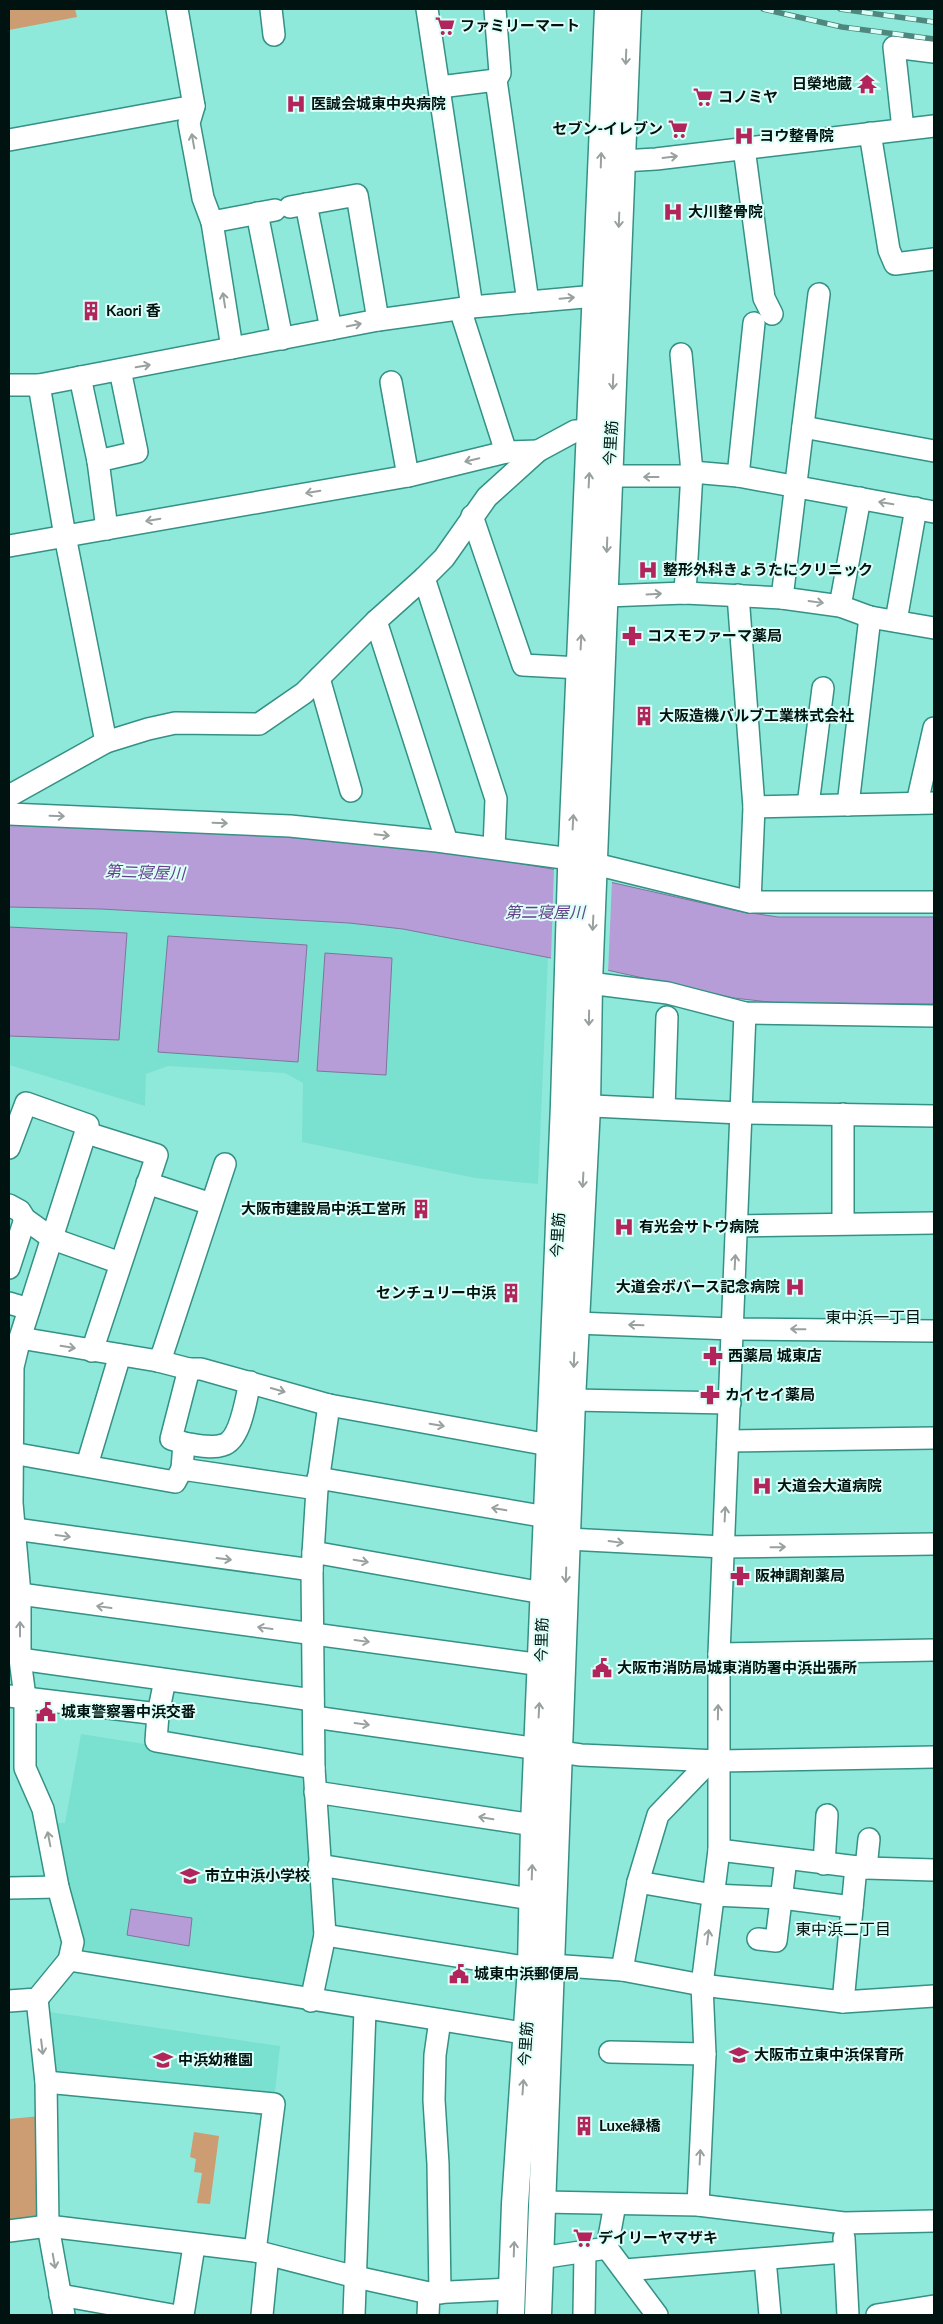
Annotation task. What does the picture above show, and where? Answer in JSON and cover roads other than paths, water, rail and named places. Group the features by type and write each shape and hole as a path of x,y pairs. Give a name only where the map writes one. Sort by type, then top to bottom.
{"main road":[{"name":"今里筋","path":"583,868 606,596 609,476 601,430 596,296 608,9"},
{"name":"今里筋","path":"541,1967 531,1899 534,1825 548,1750 542,1665 549,1445 576,1106 582,972 583,868 580,668 622,161 628,9"},
{"name":"今里筋","path":"511,2315 511,2289 538,2036 548,1750 568,1539 576,1323 576,1106"},
{"name":"今里筋","path":"538,2036 543,2202 538,2315"}],"street":[{"path":"177,9 194,106 189,123 203,198 212,222 232,348"},
{"path":"271,9 274,35"},
{"path":"427,9 440,87 466,308 506,452"},
{"path":"495,9 500,73 496,80 528,302"},
{"path":"904,129 894,47 934,52"},
{"path":"440,87 496,80"},
{"path":"9,140 194,106"},
{"path":"622,161 934,126"},
{"path":"870,133 889,250 896,264 934,259"},
{"path":"738,476 763,318 764,298 744,148"},
{"path":"212,222 357,195 378,320"},
{"path":"282,208 331,329"},
{"path":"282,208 282,339"},
{"path":"782,598 819,294"},
{"path":"9,385 40,385 196,357 232,348 378,320 466,308 596,296"},
{"path":"681,354 692,474 685,593"},
{"path":"98,461 137,452 120,370"},
{"path":"80,377 98,461 107,529"},
{"path":"391,382 408,476"},
{"path":"40,385 65,536 106,742"},
{"path":"804,427 934,451"},
{"path":"9,796 106,742 176,723 259,724 304,693 376,621 424,578 444,558 487,497 538,452 575,431 601,430"},
{"path":"9,546 408,476 506,452 538,452"},
{"path":"609,476 692,474 738,476 925,510 896,621"},
{"path":"840,606 860,498"},
{"path":"472,516 523,665 580,668"},
{"path":"424,578 496,799 494,848"},
{"path":"606,596 685,593 782,598 840,606 870,617 934,628"},
{"path":"738,595 754,807 750,902"},
{"path":"848,805 870,617"},
{"path":"376,621 447,842"},
{"path":"319,678 351,791"},
{"path":"808,805 823,688"},
{"path":"754,807 926,803 934,728"},
{"path":"9,814 290,826 447,842 494,848 750,902 934,902"},
{"path":"582,972 745,1013 934,1016"},
{"path":"698,2206 705,2054 702,1986 719,1850 714,1760 738,1226 740,1113 745,1013"},
{"path":"664,1109 667,1017"},
{"path":"9,1148 26,1103 88,1125 53,1239 19,1306 20,1338 11,1367 12,1453 10,1503 15,1529 20,1594 20,1659 17,1697 25,1768 43,1809 58,1887 73,1942 69,1960 37,1998 9,2001"},
{"path":"576,1106 740,1113 934,1116"},
{"path":"843,1114 843,1224"},
{"path":"87,1132 157,1155 92,1351"},
{"path":"158,1361 163,1352 225,1164"},
{"path":"147,1183 211,1204"},
{"path":"9,1205 20,1211 24,1219 53,1239 120,1263"},
{"path":"9,1268 24,1219"},
{"path":"738,1226 934,1223"},
{"path":"576,1323 732,1329 934,1331"},
{"path":"20,1338 158,1361 189,1369 201,1369 329,1405 549,1445"},
{"path":"87,1465 120,1355"},
{"path":"189,1369 170,1440 214,1447 226,1445 236,1435 250,1382"},
{"path":"572,1400 730,1403"},
{"path":"311,2001 325,1935 314,1768 313,1561 318,1484 329,1405"},
{"path":"728,1441 934,1438"},
{"path":"12,1453 175,1482 182,1469 184,1443"},
{"path":"182,1469 318,1484 547,1517"},
{"path":"15,1529 313,1561 543,1593"},
{"path":"568,1539 723,1548 934,1544"},
{"path":"20,1594 542,1665"},
{"path":"719,1654 934,1650"},
{"path":"20,1659 166,1680 581,1755 714,1760 934,1757"},
{"path":"166,1680 158,1714 156,1741 314,1768"},
{"path":"17,1697 158,1714"},
{"path":"622,1970 638,1882 658,1815 714,1760"},
{"path":"315,1792 534,1825"},
{"path":"824,1864 827,1815"},
{"path":"843,2002 852,1907 861,1867 870,1839"},
{"path":"719,1850 824,1864 934,1870"},
{"path":"758,1939 776,1941 786,1859"},
{"path":"319,1865 531,1899"},
{"path":"638,1882 713,1895 782,1898 852,1907"},
{"path":"9,1888 58,1887"},
{"path":"325,1935 541,1967 622,1970 702,1986 843,2002 934,1996"},
{"path":"69,1960 365,2010 538,2036"},
{"path":"37,1998 46,2082 48,2226 62,2305 172,2315"},
{"path":"354,2315 365,2010"},
{"path":"428,2315 435,2293 438,2164 434,2100 435,2056 440,2020"},
{"path":"610,2052 705,2054"},
{"path":"46,2082 274,2104 261,2253 262,2315"},
{"path":"543,2202 698,2206 844,2222 934,2222"},
{"path":"615,2204 607,2248 657,2315"},
{"path":"844,2222 848,2315"},
{"path":"9,2231 48,2226 261,2253 356,2277 435,2293 511,2289"},
{"path":"183,2315 194,2246"},
{"path":"540,2258 607,2248"},
{"path":"584,2315 585,2252"},
{"path":"625,2270 844,2252"},
{"path":"766,2259 770,2315"},
{"path":"877,2315 934,2306"}],"water":[{"name":"第二寝屋川","path":"9,822 127,824 398,843 552,869 738,911 778,917 934,917 934,1004 777,1003 734,998 566,961 403,929 349,923 101,909 9,907"},
{"path":"9,927 127,933 119,1040 9,1036"},
{"path":"168,936 307,945 298,1062 158,1052"},
{"path":"325,953 392,958 386,1075 317,1071"},
{"path":"131,1909 192,1918 189,1946 127,1935"}],"railway":[{"path":"763,9 842,27 934,39"},
{"path":"840,9 934,22"}],"place":[{"name":"ファミリーマート","path":"445,26"},
{"name":"日榮地蔵","path":"867,84"},
{"name":"コノミヤ","path":"703,97"},
{"name":"医誠会城東中央病院","path":"296,104"},
{"name":"セブン-イレブン","path":"678,129"},
{"name":"ヨウ整骨院","path":"744,136"},
{"name":"大川整骨院","path":"673,212"},
{"name":"Kaori 香","path":"91,311"},
{"name":"整形外科きょうたにクリニック","path":"648,570"},
{"name":"コスモファーマ薬局","path":"632,636"},
{"name":"大阪造機バルブ工業株式会社","path":"644,716"},
{"name":"大阪市建設局中浜工営所","path":"421,1209"},
{"name":"有光会サトウ病院","path":"624,1227"},
{"name":"大道会ボバース記念病院","path":"795,1287"},
{"name":"センチュリー中浜","path":"511,1293"},
{"name":"西薬局 城東店","path":"713,1356"},
{"name":"カイセイ薬局","path":"710,1395"},
{"name":"大道会大道病院","path":"762,1486"},
{"name":"阪神調剤薬局","path":"740,1576"},
{"name":"大阪市消防局城東消防署中浜出張所","path":"602,1668"},
{"name":"城東警察署中浜交番","path":"46,1712"},
{"name":"市立中浜小学校","path":"190,1876"},
{"name":"城東中浜郵便局","path":"459,1974"},
{"name":"大阪市立東中浜保育所","path":"739,2055"},
{"name":"中浜幼稚園","path":"163,2060"},
{"name":"Luxe緑橋","path":"584,2126"},
{"name":"デイリーヤマザキ","path":"583,2238"}],"district":[{"name":"東中浜一丁目","path":"873,1317"},
{"name":"東中浜二丁目","path":"843,1929"}]}
